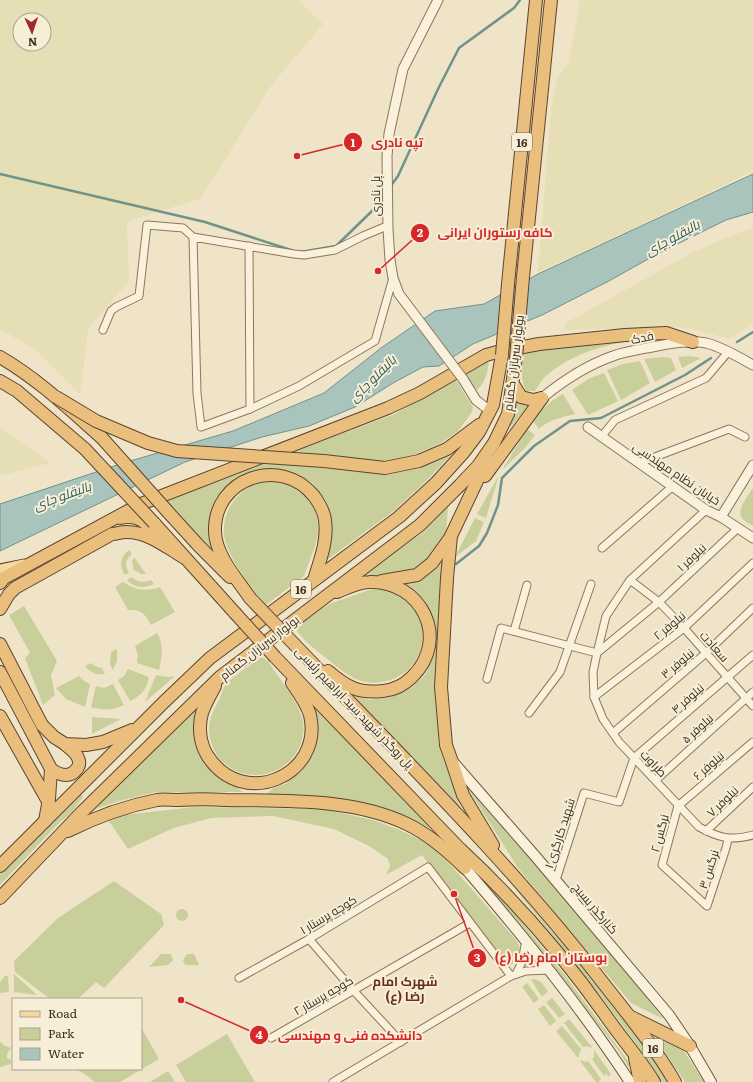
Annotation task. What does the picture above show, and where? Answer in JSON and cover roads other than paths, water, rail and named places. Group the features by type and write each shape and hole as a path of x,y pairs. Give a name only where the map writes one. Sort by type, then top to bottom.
{"highway":[{"name":"بولوار سربازان گمنام","path":"0,866 138,727 210,658 399,517 436,483 464,452 488,416 493,405 502,356 536,0"},
{"name":"بولوار سربازان گمنام","path":"0,898 82,812 220,677 325,595 420,524 478,466 494,443 508,414 513,384 551,0"},
{"path":"0,583 4,578 141,504 388,408 420,393 477,360 497,352 539,344 587,338 641,334 666,333 693,342"},
{"path":"0,357 30,375 56,396 96,421 148,443 177,451 324,461 385,468 419,461 447,448 488,416"},
{"name":"پل روگذر شهید سید ابراهیم رئیسی","path":"0,381 16,391 85,449 275,657 455,843 492,879 551,943 633,1052"},
{"path":"513,384 521,397 533,400 542,398"},
{"name":"پل روگذر شهید سید ابراهیم رئیسی","path":"56,396 102,438 199,546 475,833 509,872"},
{"path":"469,498 542,398"},
{"path":"377,582 417,575 432,563 451,536 494,443"},
{"path":"250,598 219,550 215,532 217,514 225,497 238,484 255,476 274,474 292,478 308,488 319,502 325,519 326,537 314,580"},
{"path":"114,519 132,516 140,519 150,528 168,557 181,563 241,628 249,629"},
{"path":"0,609 9,594 15,588 112,534 125,532 137,533 154,539 183,557"},
{"path":"451,536 440,686 446,745 463,795 509,872"},
{"path":"295,645 338,679 353,688 371,692 390,690 406,683 420,670 428,653 430,635 426,617 417,601 402,589 386,583 367,582 325,595"},
{"path":"0,644 42,725 78,757 79,761 77,769 71,774 62,775 51,770"},
{"path":"220,677 202,713 200,731 204,749 213,764 228,776 245,783 264,783 281,778 296,767 300,762 306,751 311,734 310,715 303,698 275,657"},
{"path":"0,672 3,686 51,770 49,803 45,821"},
{"path":"0,716 49,803"},
{"path":"65,744 86,745 103,742 138,727"},
{"path":"62,834 122,808 158,800 210,799 322,802 357,808 383,815 407,824 429,836 450,853 465,868"},
{"name":"16","path":"509,872 564,933 628,1015 666,1067 675,1082"},
{"path":"628,1015 690,1046"},
{"path":"633,1052 640,1082"},
{"name":"16","path":"633,1052 654,1082"}],"main road":[{"path":"0,570 31,564"},
{"name":"کنارگذر بسیج","path":"451,759 670,1015 709,1079 715,1082"},
{"path":"465,868 550,970 586,1018 630,1082"}],"street":[{"name":"پل نادری","path":"438,0 402,69 389,134 386,195 390,260 393,278 399,294 463,379 488,416"},
{"path":"103,330 111,312 116,307 139,296 147,225 183,228 194,237 304,255 335,250 387,226"},
{"path":"194,237 197,393 201,427 250,409 299,386 375,341 393,278"},
{"path":"249,246 250,409"},
{"name":"فدک","path":"542,398 562,382 578,372 613,356 670,343 693,342 718,347 753,365"},
{"path":"601,436 616,420 706,378 728,352"},
{"name":"خیابان نظام مهندسی","path":"588,427 706,510 721,517 753,538"},
{"path":"639,463 729,428 745,438"},
{"path":"721,517 753,465"},
{"path":"602,548 673,486"},
{"name":"طراوت","path":"706,510 630,580 606,616 593,672 594,698 603,719 613,733 634,758 699,827 714,835 728,839 739,839 753,835"},
{"name":"نیلوفر ۱","path":"659,602 738,528"},
{"name":"نیلوفر ۲","path":"594,698 684,628 753,563"},
{"name":"سعادت","path":"630,580 659,602 753,706"},
{"path":"529,713 560,672 591,584"},
{"path":"514,631 527,585"},
{"path":"487,679 501,628 597,653 659,602"},
{"name":"نیلوفر ۳","path":"613,733 706,653 753,608"},
{"name":"نیلوفر ۴","path":"634,758 753,655"},
{"name":"نیلوفر ۵","path":"656,780 753,692"},
{"name":"نیلوفر ۶","path":"678,806 753,742"},
{"name":"شهید کارگری ۱","path":"556,880 584,793 619,802 634,758"},
{"name":"نیلوفر ۷","path":"706,831 753,786"},
{"name":"نرگس ۲","path":"678,806 662,865 707,906"},
{"name":"نرگس ۳","path":"707,906 728,839"},
{"name":"کوچه پرستار ۱","path":"239,978 308,939 428,867 470,923"},
{"path":"470,923 513,975"},
{"name":"کوچه پرستار ۲","path":"271,1038 470,923"},
{"path":"308,939 401,1042"},
{"path":"513,975 522,962 526,940"},
{"path":"333,1082 513,975 534,970 550,970"}],"water":[{"name":"بالیقلو چای","path":"753,174 753,212 726,220 659,253 607,282 542,315 473,344 439,366 423,367 393,383 355,407 309,426 262,437 185,462 0,551 0,504 120,464 233,431 324,393 381,348 435,311 484,304 538,274"}],"waterway":[{"path":"390,187 398,176 438,89 459,48 514,8 520,0"},
{"path":"0,174 205,222 294,251"},
{"path":"301,252 336,246 371,212 385,194"},
{"path":"737,342 753,332"},
{"path":"456,564 479,546 487,533 498,505 502,478 534,446 570,421 601,418 685,375 711,358"}],"place":[{"name":"تپه نادری","path":"297,156"},
{"name":"کافه رستوران ایرانی","path":"378,271"},
{"name":"بوستان امام رضا (ع)","path":"454,894"},
{"name":"دانشکده فنی و مهندسی","path":"181,1000"}],"district":[{"name":"شهرک امام رضا (ع)","path":"405,988"}]}
